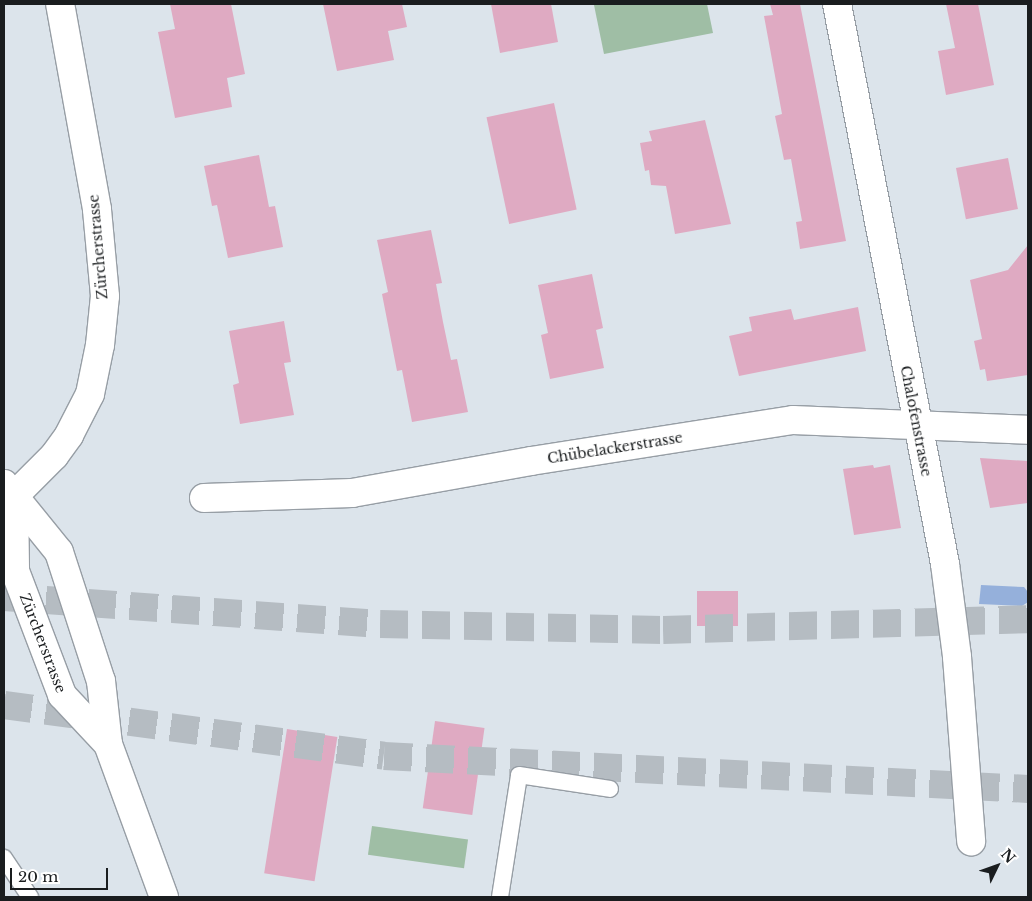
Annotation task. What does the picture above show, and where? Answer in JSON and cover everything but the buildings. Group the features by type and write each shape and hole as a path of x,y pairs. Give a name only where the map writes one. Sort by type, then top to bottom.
{"street":[{"name":"Zürcherstrasse","path":"7,495 54,456 69,435 90,394 100,344 105,296 97,209 60,4"},
{"name":"Chalofenstrasse","path":"836,4 916,424 945,564 957,657 971,841"},
{"name":"Chübelackerstrasse","path":"204,498 352,493 532,461 793,420 1028,430"},
{"name":"Zürcherstrasse","path":"7,495 59,552 101,681 108,744 164,897"},
{"name":"Zürcherstrasse","path":"7,495 15,571 62,695 108,744"}],"lane":[{"path":"500,897 519,775 610,789"},
{"path":"4,858 30,897"}],"green space":[{"path":"707,4 713,33 604,54 594,5"},
{"path":"372,826 468,839 464,868 368,855"}],"water":[{"path":"981,585 1024,587 1028,592 1028,602 1022,606 979,604"}],"tunnel":[{"path":"4,597 380,624 663,630 1028,619"},
{"path":"4,705 384,756 1028,789"}]}
